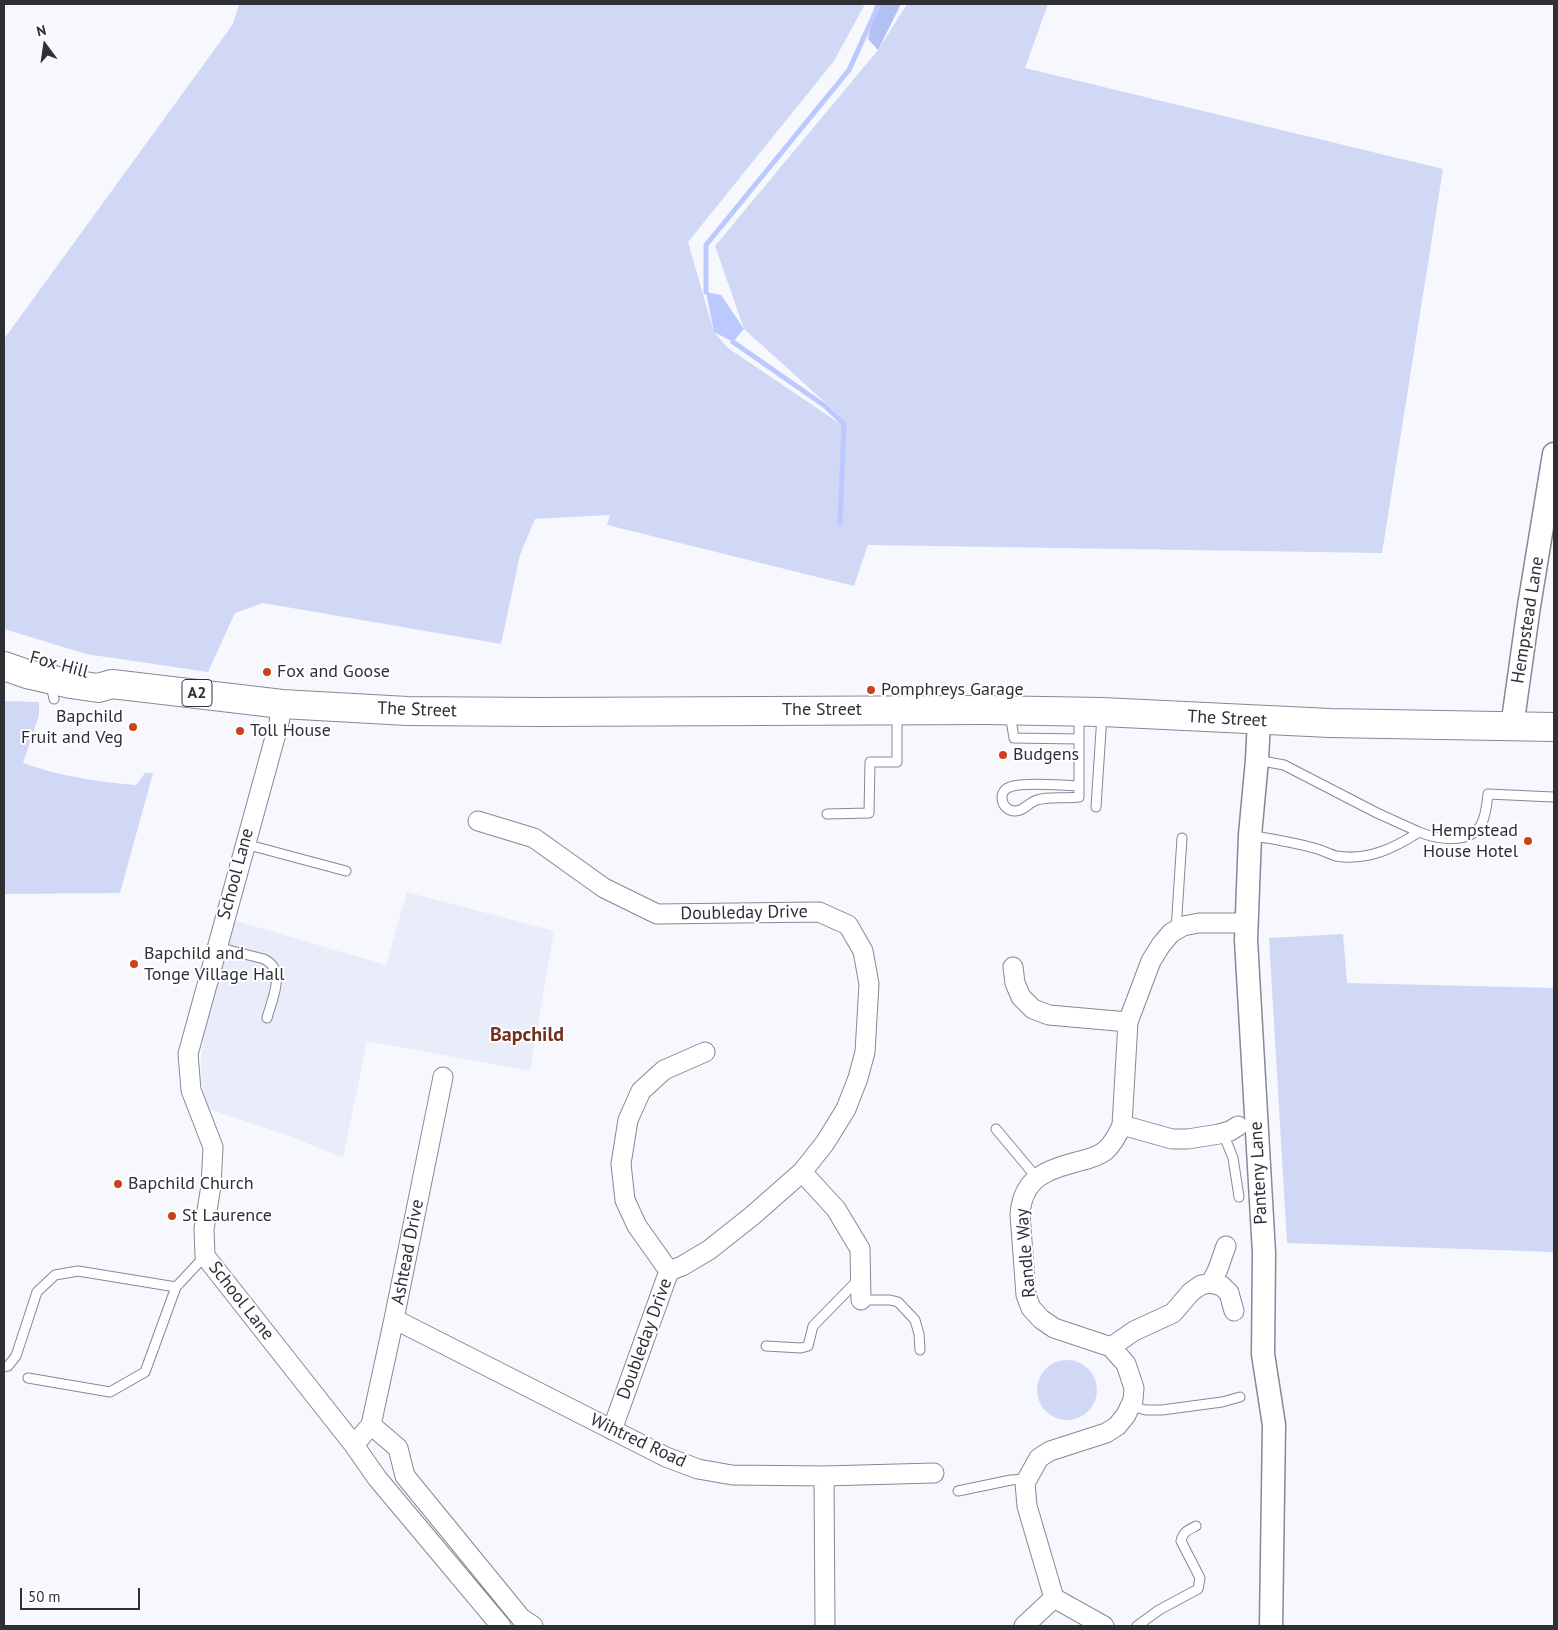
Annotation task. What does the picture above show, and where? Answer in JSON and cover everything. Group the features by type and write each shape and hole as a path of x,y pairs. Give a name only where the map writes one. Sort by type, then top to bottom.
{"main road":[{"name":"Fox Hill","path":"4,650 49,680"},
{"name":"Fox Hill","path":"4,666 49,680 100,676 112,684 282,704"},
{"name":"The Street","path":"282,704 407,711 1009,710 1091,712 1330,724 1512,727"},
{"name":"A2","path":"1512,727 1554,728"}],"street":[{"name":"Hempstead Lane","path":"1512,727 1529,606 1554,454"},
{"name":"School Lane","path":"282,704 279,723 244,844 188,1054 191,1090 213,1147 211,1186 204,1229 205,1256 354,1445 377,1478 501,1626"},
{"name":"Panteny Lane","path":"1259,720 1250,835 1246,923 1248,997 1264,1253 1263,1354 1274,1425 1271,1626"},
{"name":"Doubleday Drive","path":"478,822 534,838 604,888 657,914 819,912 848,925 863,951 869,984 865,1052 858,1078 846,1109 825,1143 802,1172 752,1216 709,1250 670,1271 612,1430"},
{"name":"Randle Way","path":"1111,1347 1054,1328 1040,1318 1032,1308 1026,1295 1020,1214 1023,1197 1037,1178 1050,1169 1093,1158 1112,1144 1122,1125 1128,1022 1151,961 1161,944 1171,933 1184,926 1199,923 1246,923"},
{"path":"1013,967 1015,983 1021,996 1033,1009 1049,1015 1128,1022"},
{"path":"670,1271 637,1226 625,1200 621,1164 625,1138 628,1120 641,1091 664,1070 705,1052"},
{"name":"Ashtead Drive","path":"354,1445 371,1425 443,1077"},
{"path":"1122,1125 1172,1140 1188,1140 1230,1130"},
{"path":"802,1172 836,1208 860,1249 861,1300"},
{"path":"1211,1283 1226,1246"},
{"path":"1104,1626 1054,1598 1027,1506 1025,1484 1027,1479 1039,1458 1050,1451 1106,1433 1117,1426 1126,1415 1133,1400 1134,1388 1120,1355 1111,1347 1134,1331 1172,1313 1191,1292 1201,1285 1211,1283 1222,1286 1229,1293 1234,1311"},
{"name":"Wihtred Road","path":"394,1319 666,1457 698,1469 732,1475 824,1476 934,1473"},
{"path":"371,1425 398,1448 405,1476 522,1618 534,1626"},
{"path":"824,1476 825,1626"},
{"path":"1024,1626 1054,1598"}],"lane":[{"path":"827,814 869,813 870,762 897,762 897,710"},
{"path":"1009,710 1014,738 1079,739"},
{"path":"1079,786 1021,785 1010,787 1004,791 1001,798 1004,805 1011,811 1017,812 1040,799 1079,797 1079,786 1079,739 1091,712"},
{"path":"1091,712 1096,807"},
{"path":"1257,760 1284,764 1377,813 1418,832 1444,839 1460,838 1472,834 1481,825 1488,794 1553,797"},
{"path":"1250,835 1316,848 1334,855 1356,858 1378,854 1402,843 1418,832"},
{"path":"1176,930 1180,894 1182,838"},
{"path":"244,844 346,871"},
{"path":"216,947 270,962 277,976 267,1018"},
{"path":"996,1129 1037,1178"},
{"path":"1230,1130 1238,1197"},
{"path":"28,1378 110,1392 145,1372 176,1288 205,1256"},
{"path":"4,1367 8,1366 16,1356 37,1292 55,1275 78,1271 176,1288"},
{"path":"766,1346 801,1348 808,1346 813,1326 860,1277"},
{"path":"861,1300 890,1300 898,1302 916,1320 920,1334 920,1350"},
{"path":"1130,1406 1146,1410 1162,1410 1222,1402 1240,1397"},
{"path":"958,1491 1011,1480 1027,1479"},
{"path":"1137,1626 1159,1610 1198,1589 1200,1578 1181,1541 1183,1535 1196,1526"}],"shaded area":[{"path":"239,4 865,4 834,61 688,242 714,332 728,348 839,423 839,415 744,329 715,246 878,50 907,4 1048,4 1025,68 1443,169 1382,553 868,545 854,586 607,525 610,515 535,519 520,555 501,644 263,603 235,613 208,672 86,654 4,629 4,339 233,24"},
{"path":"875,4 901,4 878,50 868,39"},
{"path":"706,292 721,295 744,329 733,342 714,332"},
{"path":"4,701 39,702 39,715 23,763 79,778 136,785 145,773 153,773 120,893 4,894"},
{"path":"407,892 554,931 530,1071 367,1041 343,1158 290,1136 206,1108 201,1075 201,1057 205,1031 224,958 231,958 235,947 228,945 233,920 386,965"},
{"path":"1343,934 1347,983 1554,988 1554,1252 1287,1243 1269,938"},
{"path":"1067,1360 1084,1365 1092,1373 1097,1390 1092,1407 1084,1415 1067,1420 1050,1415 1042,1407 1037,1390 1042,1373 1050,1365"}],"waterway":[{"path":"706,292 706,245 849,70 879,4"},
{"path":"733,342 825,406 844,424 840,523"}],"place":[{"name":"Fox and Goose","path":"267,672"},
{"name":"Pomphreys Garage","path":"871,690"},
{"name":"Bapchild Fruit and Veg","path":"133,727"},
{"name":"Toll House","path":"240,731"},
{"name":"Budgens","path":"1003,755"},
{"name":"Hempstead House Hotel","path":"1528,841"},
{"name":"Bapchild and Tonge Village Hall","path":"134,964"},
{"name":"Bapchild Church","path":"118,1184"},
{"name":"St Laurence","path":"172,1216"}],"district":[{"name":"Bapchild","path":"527,1035"}]}
